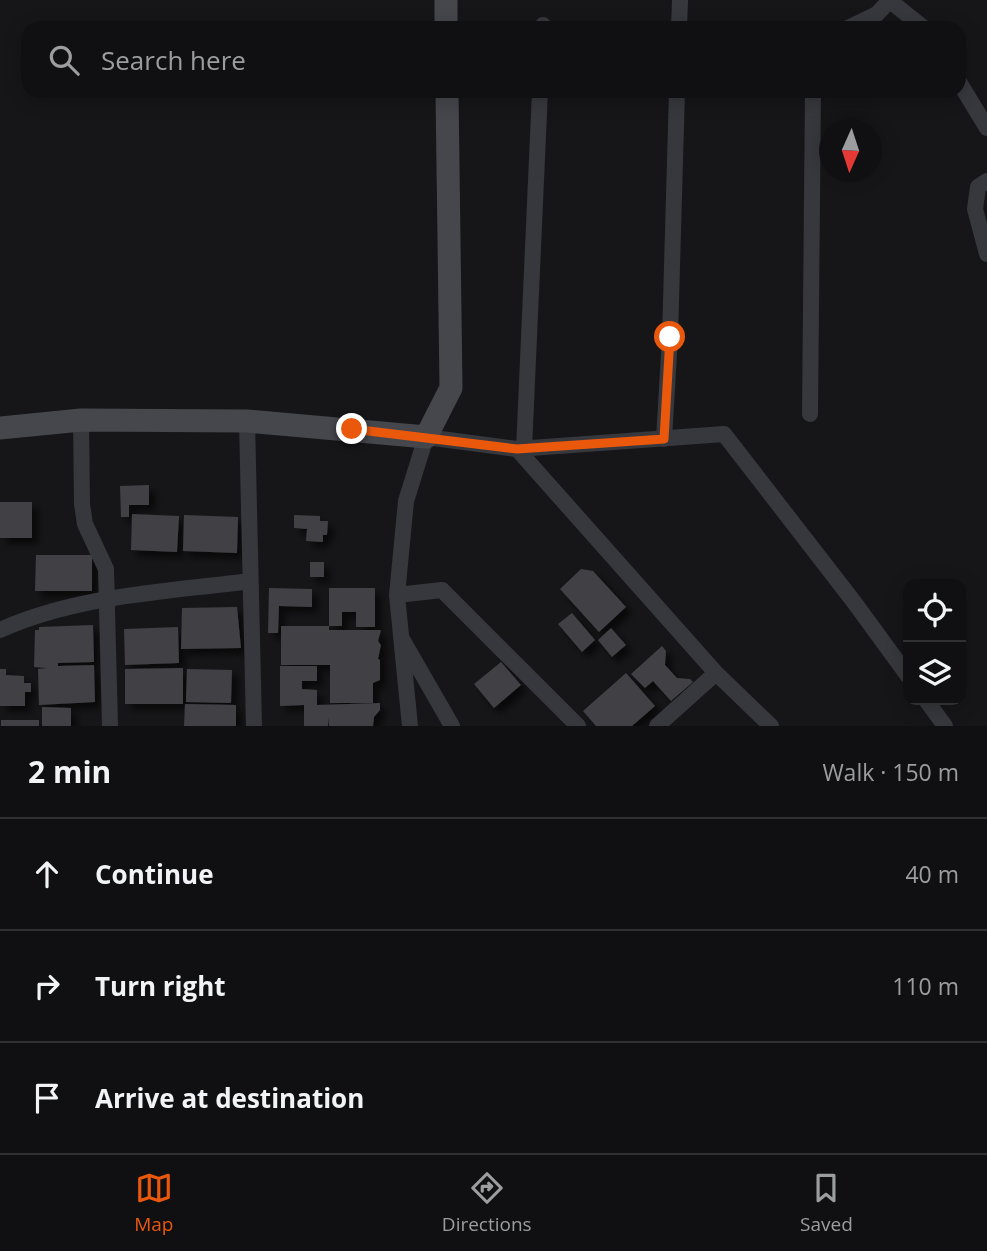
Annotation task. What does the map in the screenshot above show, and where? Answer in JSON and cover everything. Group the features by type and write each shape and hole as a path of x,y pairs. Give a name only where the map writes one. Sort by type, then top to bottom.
{"main road":[{"path":"446,0 446,21"},
{"path":"0,428 81,420 247,421 426,437 451,388 447,98"}],"street":[{"path":"679,21 680,0"},
{"path":"864,21 877,15 890,1 915,21"},
{"path":"966,94 987,128"},
{"path":"540,98 520,449 716,673 771,726"},
{"path":"664,439 670,337 677,98"},
{"path":"810,414 813,98"},
{"path":"987,181 978,187 975,209 987,254"},
{"path":"81,420 82,504 85,524 106,569 110,726"},
{"path":"247,421 254,726"},
{"path":"410,726 397,595 405,500 426,437 520,449 724,435 903,669"},
{"path":"0,630 25,619 107,599 250,580"},
{"path":"397,595 442,590 578,726"},
{"path":"399,634 452,726"},
{"path":"657,726 716,673"},
{"path":"930,705 945,726"}],"building":[{"path":"149,485 149,505 129,505 129,517 121,517 120,486"},
{"path":"0,502 32,502 32,538 0,538"},
{"path":"132,514 179,516 177,552 131,550"},
{"path":"184,515 238,517 237,553 183,551"},
{"path":"294,515 320,516 320,521 328,521 327,535 323,535 323,542 306,541 307,529 294,528"},
{"path":"36,555 92,555 92,591 35,591"},
{"path":"310,562 324,562 324,577 310,577"},
{"path":"581,569 593,571 626,607 599,632 560,589"},
{"path":"269,588 312,589 312,607 279,606 278,633 268,633"},
{"path":"329,588 375,588 375,627 356,627 356,612 342,612 342,626 329,626"},
{"path":"237,607 241,648 181,649 182,608"},
{"path":"572,613 595,640 582,652 558,624"},
{"path":"93,625 94,662 58,663 58,666 94,665 95,702 39,705 38,669 47,668 34,667 35,630 39,630 39,627"},
{"path":"281,626 381,630 378,641 381,645 378,659 380,680 373,683 373,703 330,703 330,665 281,665"},
{"path":"178,627 179,663 125,665 124,629"},
{"path":"611,628 626,645 612,657 598,640"},
{"path":"662,646 666,651 665,665 677,678 690,679 693,682 671,701 653,681 645,688 631,674"},
{"path":"501,662 521,685 494,708 474,684"},
{"path":"280,666 317,666 317,681 302,681 302,689 317,690 317,705 380,703 373,726 329,726 329,717 328,726 304,726 304,705 280,706"},
{"path":"183,668 183,704 125,704 125,669"},
{"path":"0,669 6,669 6,675 24,676 24,683 31,683 31,692 25,692 25,706 0,706"},
{"path":"187,669 232,670 231,703 186,702"},
{"path":"626,673 655,706 632,726 596,726 583,711"},
{"path":"185,704 236,705 236,726 184,726"},
{"path":"42,707 71,708 71,726 42,726"},
{"path":"1,720 39,720 39,726 1,726"}],"route":[{"path":"352,429 517,449 664,439 670,337"}]}
